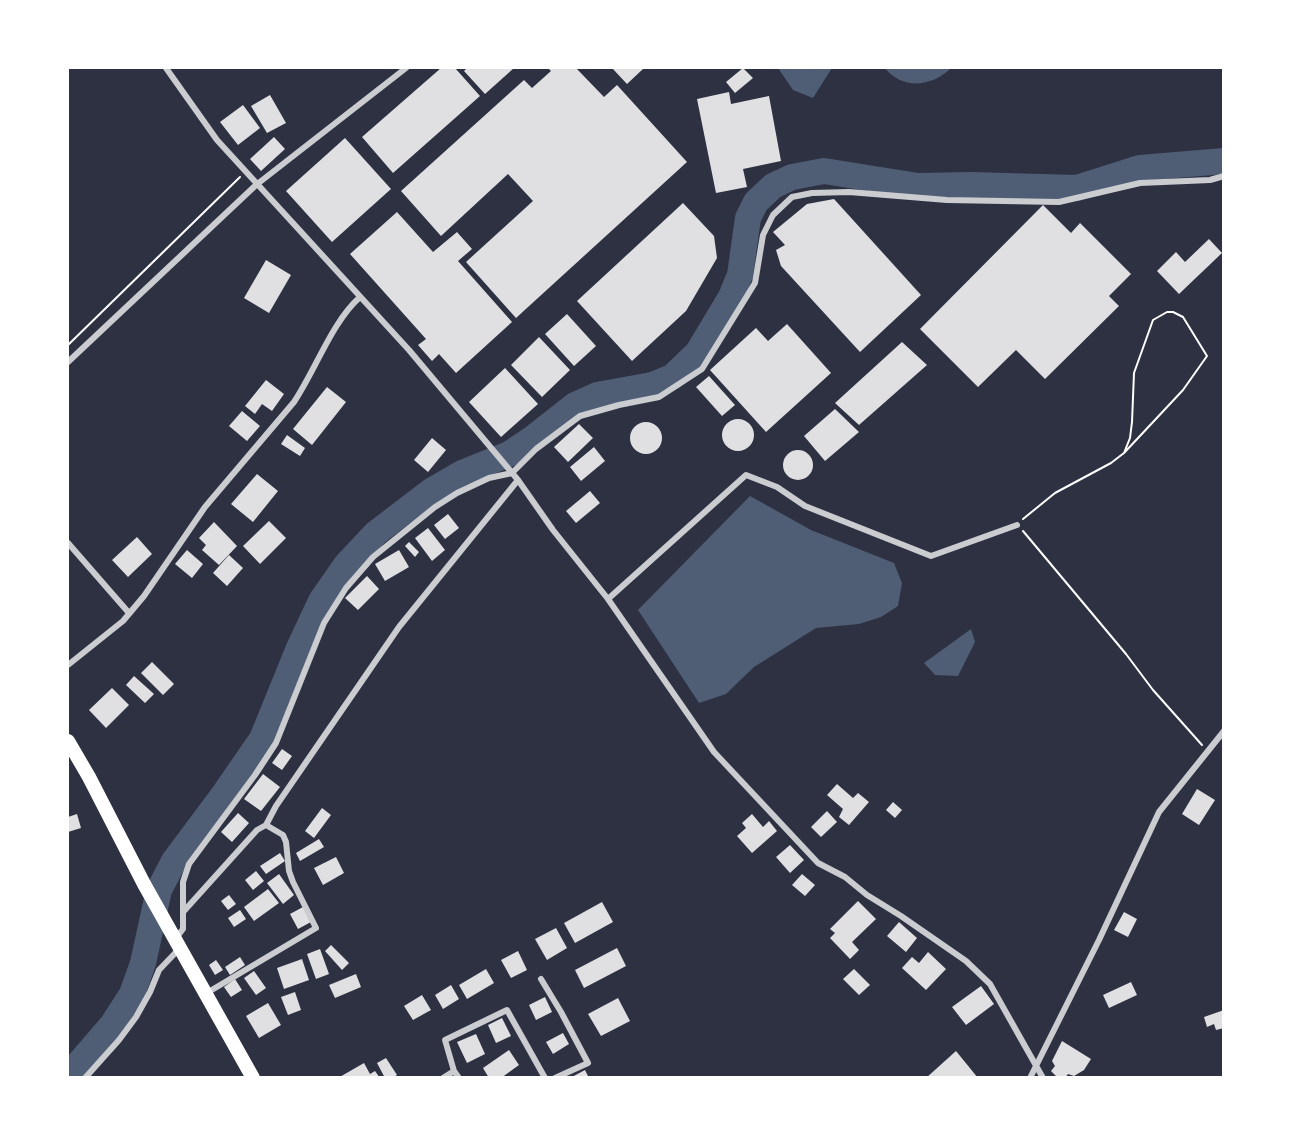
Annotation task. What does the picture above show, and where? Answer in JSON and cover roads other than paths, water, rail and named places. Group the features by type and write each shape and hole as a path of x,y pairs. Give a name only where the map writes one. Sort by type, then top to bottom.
{"main road":[{"path":"68,741 177,945 253,1077"}],"street":[{"path":"166,68 217,140 409,350 512,472 553,530 608,598 714,752 818,863 845,877 867,895 901,916 966,962 990,984 1044,1077"},
{"path":"68,362 256,185 406,68"},
{"path":"85,1077 119,1040 136,1017 159,970 177,945 183,929 183,882 189,864 255,775 276,742 324,623 346,588 373,557 435,507 489,477 512,472 536,449 580,416 659,397 702,369 755,283 763,235 773,215 792,197 812,192 849,192 947,200 1059,202 1140,183 1210,180 1224,177"},
{"path":"68,664 123,621 144,596 205,507 294,402 346,309 360,297"},
{"path":"608,598 746,475 777,487 805,506 931,556 1017,525"},
{"path":"183,911 257,830 266,825 276,806 399,627 518,480"},
{"path":"68,543 129,613"},
{"path":"1029,1077 1094,950 1159,813 1224,731"},
{"path":"205,994 316,928 289,871 286,842 283,835 266,825"},
{"path":"541,979 588,1063 555,1077"},
{"path":"459,1077 454,1071 445,1040 507,1010 545,1077"},
{"path":"443,1077 454,1071"}],"water":[{"path":"778,68 832,68 813,98 793,90"},
{"path":"885,68 951,68 935,79 908,83 892,75"},
{"path":"750,496 811,530 894,563 902,583 898,606 881,617 859,624 816,628 754,667 726,694 699,703 638,610"},
{"path":"971,629 975,642 958,676 935,675 924,663"}],"waterway":[{"path":"68,1076 112,1025 132,994 143,963 159,890 174,861 262,739 321,601 346,565 376,533 431,491 462,473 509,454 575,405 597,395 652,385 672,377 698,352 731,297 740,275 748,218 756,202 773,186 792,177 824,171 918,186 1077,188 1140,168 1224,161"}]}
